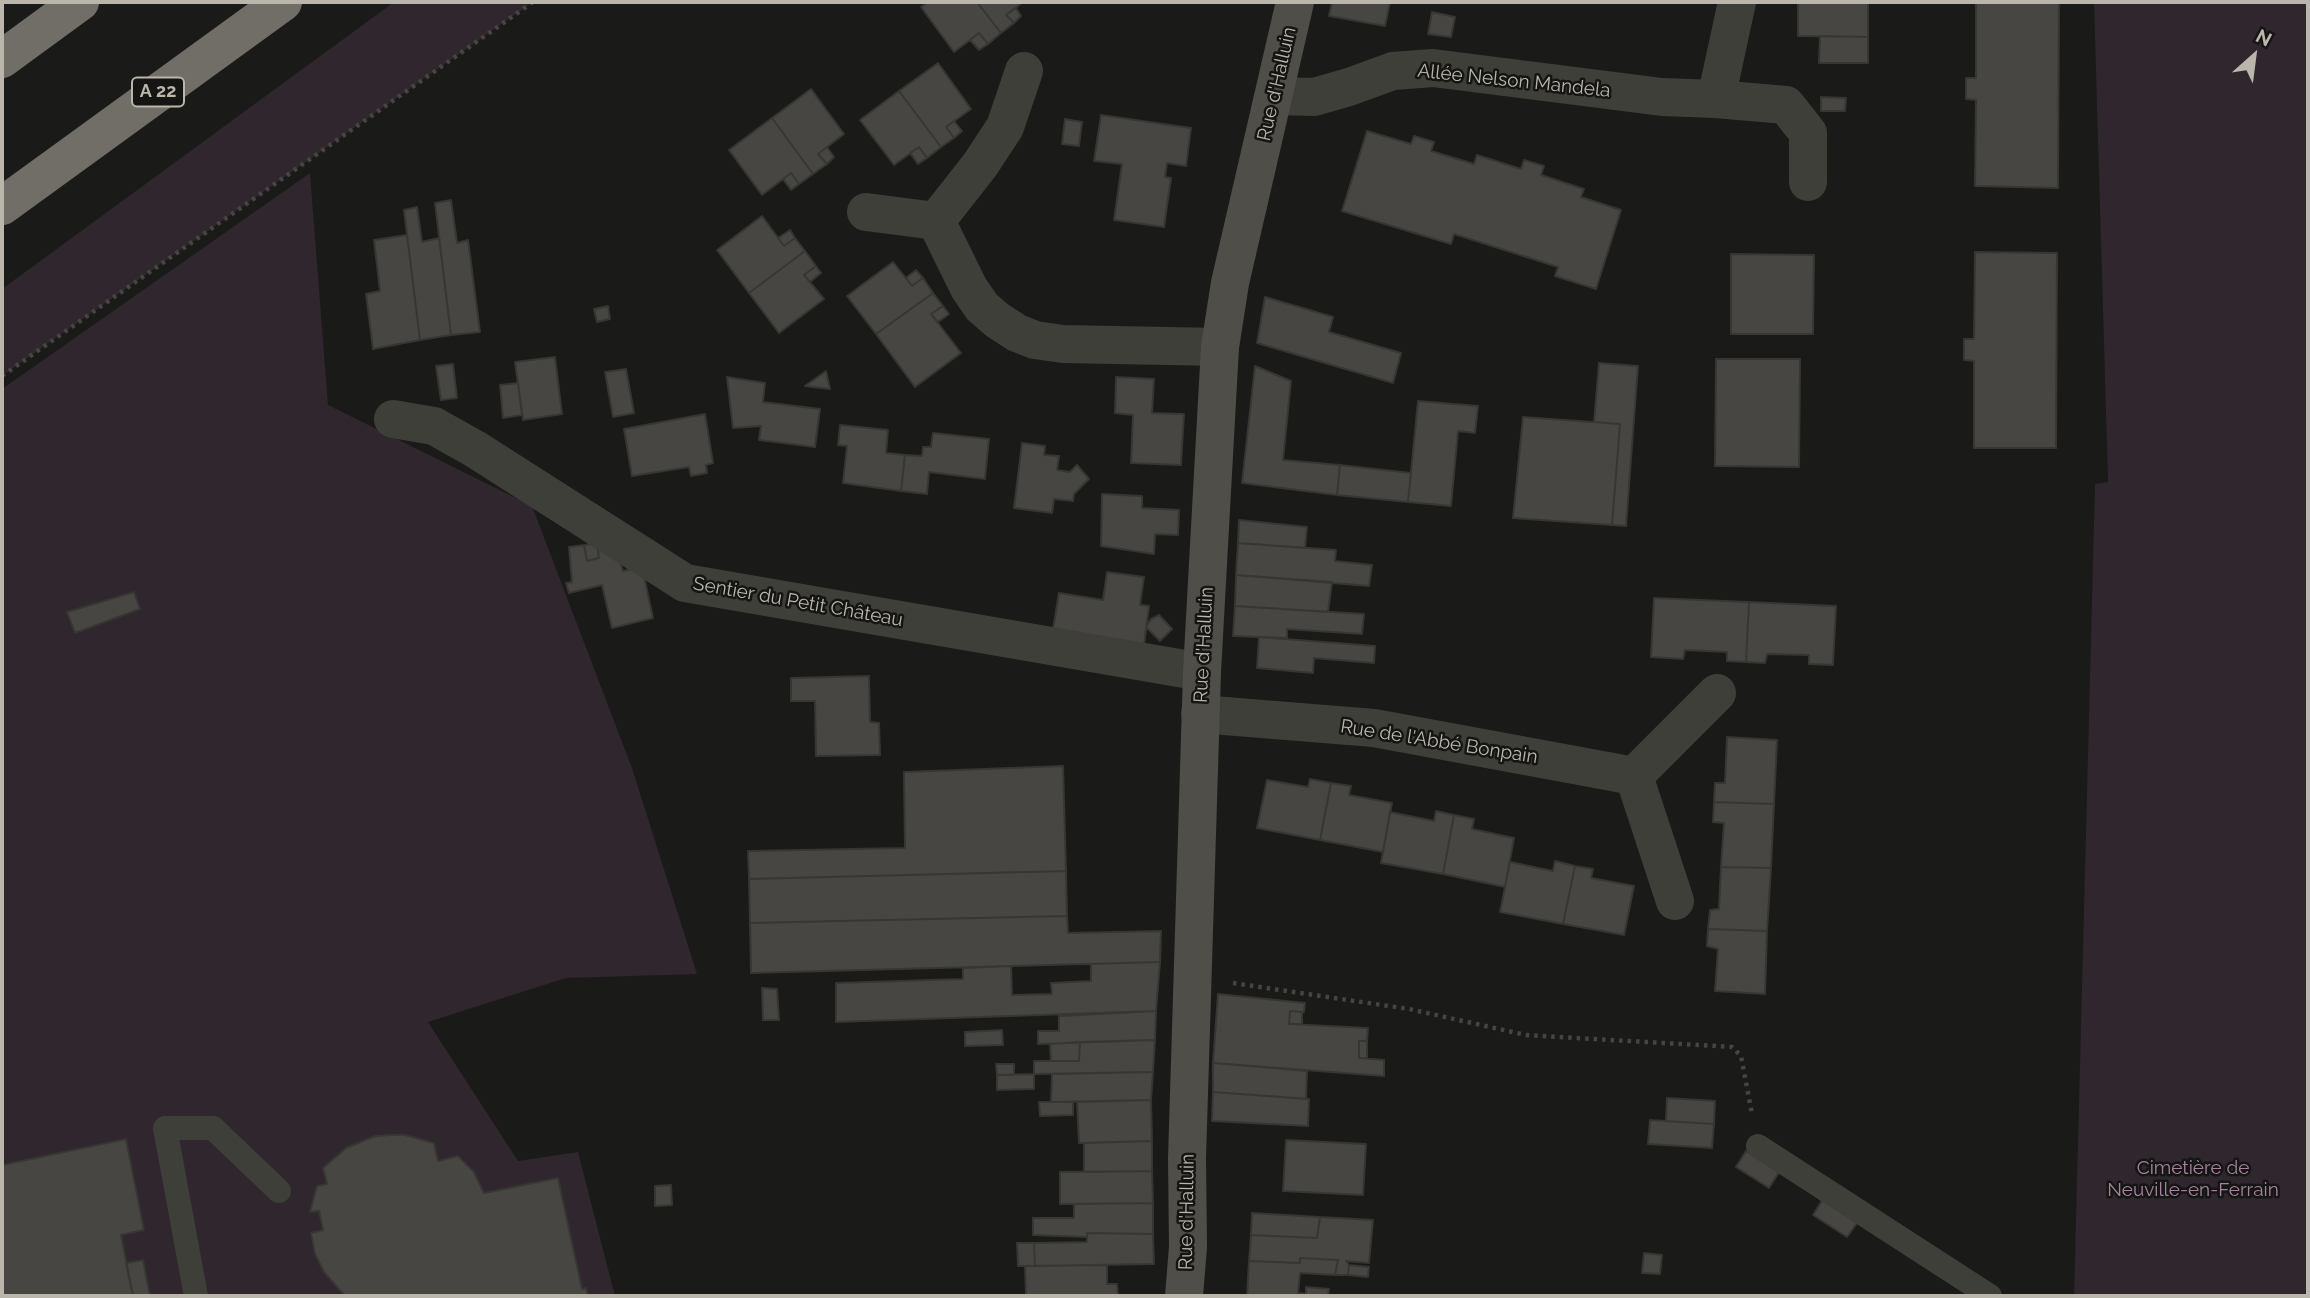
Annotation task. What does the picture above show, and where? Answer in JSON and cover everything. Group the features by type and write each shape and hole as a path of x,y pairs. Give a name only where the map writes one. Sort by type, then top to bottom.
{"highway":[{"path":"2,59 80,2"},
{"name":"A 22","path":"2,206 283,2"},
{"path":"2,212 33,183"}],"main road":[{"name":"Rue d'Halluin","path":"1184,1296 1188,1247 1187,1158 1200,714 1220,346 1230,283 1295,2"}],"street":[{"path":"1716,99 1737,2"},
{"name":"Allée Nelson Mandela","path":"1274,96 1314,97 1349,88 1394,71 1433,68 1662,97 1786,105 1808,133 1808,182"},
{"path":"936,221 980,165 1004,127 1024,71"},
{"path":"866,212 936,221"},
{"path":"936,221 969,288 982,307 1017,333 1035,340 1063,344 1220,346"},
{"name":"Sentier du Petit Château","path":"393,419 434,426 475,449 685,583 1202,672"},
{"path":"1675,901 1634,776 1717,693"},
{"name":"Rue de l'Abbé Bonpain","path":"1200,714 1374,728 1634,776"}],"lane":[{"path":"196,1296 165,1129 213,1128 279,1191"},
{"path":"1758,1146 1990,1296"}],"path":[{"path":"2,376 533,2"},
{"path":"1194,977 1409,1009 1526,1035 1732,1047 1741,1056 1758,1146"}],"green space":[{"path":"394,2 533,2 2,376 2,289"},
{"name":"Cimetière de Neuville-en-Ferrain","path":"2094,2 2308,2 2308,1296 2074,1296 2095,484 2108,482"},
{"path":"310,173 328,405 532,506 632,768 697,974 566,978 428,1022 518,1161 578,1152 615,1296 2,1296 2,389"}],"building":[{"path":"928,2 977,2 1001,33 988,44 979,33 954,52 921,7"},
{"path":"977,2 1023,2 1006,15 1014,23 1001,33"},
{"path":"1332,2 1390,2 1385,26 1329,16"},
{"path":"1798,2 1868,2 1868,37 1798,36"},
{"path":"1976,2 2059,2 2058,188 1975,186 1976,100 1966,99 1966,78 1976,78"},
{"path":"1016,8 1021,16 1014,23 1006,15"},
{"path":"1432,12 1455,17 1451,37 1428,34"},
{"path":"979,33 988,44 979,50 970,40"},
{"path":"1820,36 1868,37 1868,63 1819,63"},
{"path":"938,63 971,109 946,127 954,138 941,147 899,91"},
{"path":"811,89 844,134 818,154 827,164 813,174 772,118"},
{"path":"899,91 941,147 927,158 919,147 894,165 860,120"},
{"path":"1821,97 1846,98 1845,111 1821,111"},
{"path":"1101,115 1191,128 1186,166 1167,163 1165,177 1171,178 1164,227 1114,220 1122,164 1094,161"},
{"path":"772,118 813,174 799,184 791,173 762,195 729,150"},
{"path":"1065,119 1082,122 1079,146 1062,144"},
{"path":"954,121 962,131 954,138 946,127"},
{"path":"1367,131 1411,144 1414,136 1434,142 1431,151 1474,164 1477,155 1521,169 1524,160 1544,166 1541,175 1584,189 1581,197 1621,210 1596,289 1555,276 1558,267 1454,234 1451,244 1342,211"},
{"path":"827,147 834,157 827,164 818,154"},
{"path":"919,147 927,158 918,164 910,153"},
{"path":"791,173 799,184 791,190 783,179"},
{"path":"451,200 457,243 468,240 480,332 451,335 435,203"},
{"path":"417,207 422,242 439,238 451,335 420,340 404,210"},
{"path":"762,216 784,246 795,238 805,251 749,293 717,250"},
{"path":"790,230 795,238 784,246 778,238"},
{"path":"407,235 420,340 373,349 366,294 380,291 374,240"},
{"path":"805,251 816,266 804,275 824,299 779,333 749,293"},
{"path":"1975,252 2057,253 2056,448 1974,448 1974,361 1964,360 1964,339 1974,339"},
{"path":"1731,254 1814,255 1813,334 1731,334"},
{"path":"893,262 912,286 923,278 933,293 876,334 847,296"},
{"path":"816,266 821,273 810,282 804,275"},
{"path":"916,270 923,278 912,286 906,278"},
{"path":"933,293 943,306 931,314 961,353 915,387 876,334"},
{"path":"1265,297 1333,317 1329,332 1401,353 1393,383 1257,343"},
{"path":"608,306 610,319 597,322 594,309"},
{"path":"943,306 949,314 938,322 931,314"},
{"path":"555,357 562,414 523,420 515,362"},
{"path":"1716,359 1800,359 1799,467 1715,466"},
{"path":"1599,363 1638,366 1626,526 1612,525 1620,424 1594,422"},
{"path":"453,364 457,398 441,400 436,366"},
{"path":"1255,366 1291,381 1283,460 1340,465 1337,495 1242,483"},
{"path":"626,369 634,413 613,417 605,372"},
{"path":"826,371 830,389 805,386"},
{"path":"727,377 765,383 763,402 820,409 815,447 759,440 761,426 733,428"},
{"path":"1116,377 1154,379 1152,413 1184,414 1181,465 1131,463 1133,415 1115,413"},
{"path":"518,383 522,415 503,418 500,385"},
{"path":"1418,401 1478,406 1475,433 1458,431 1451,506 1408,502"},
{"path":"705,414 713,463 706,465 707,473 691,476 689,467 632,476 624,429"},
{"path":"1523,417 1620,424 1612,525 1513,518"},
{"path":"840,425 888,430 886,453 905,455 901,491 843,483 847,446 838,445"},
{"path":"933,433 989,439 985,479 929,472 927,494 901,491 905,455 922,456 923,447 931,447"},
{"path":"1022,443 1045,446 1044,455 1059,456 1057,470 1070,472 1077,465 1089,479 1074,494 1073,501 1054,499 1052,513 1014,508"},
{"path":"1340,465 1411,473 1408,502 1337,495"},
{"path":"1102,494 1142,496 1142,508 1179,510 1178,535 1155,534 1154,554 1101,546"},
{"path":"1239,520 1307,527 1305,548 1238,543"},
{"path":"595,530 613,540 623,571 642,567 653,618 612,628 602,585 569,593 566,583 572,582 569,547 584,545 587,561 599,558"},
{"path":"597,543 599,558 587,561 584,545"},
{"path":"1238,543 1336,550 1335,561 1372,565 1369,586 1236,575"},
{"path":"1107,572 1144,577 1140,605 1149,606 1144,645 1053,629 1059,593 1103,600"},
{"path":"1236,575 1332,582 1328,612 1235,606"},
{"path":"134,592 140,609 75,633 67,612"},
{"path":"1654,598 1749,602 1746,662 1727,661 1727,652 1685,650 1683,659 1651,657"},
{"path":"1749,602 1836,606 1833,665 1809,664 1809,655 1767,654 1765,663 1746,662"},
{"path":"1235,606 1364,614 1362,634 1287,629 1287,638 1233,636"},
{"path":"1159,615 1172,629 1160,641 1146,627 1151,619"},
{"path":"1259,637 1375,646 1374,663 1314,658 1313,673 1257,668"},
{"path":"869,676 870,722 879,723 880,755 816,756 815,701 791,701 791,678"},
{"path":"1727,737 1777,740 1774,804 1714,802 1715,783 1725,783"},
{"path":"1063,766 1066,871 749,879 748,851 905,848 904,772"},
{"path":"1310,779 1331,783 1320,840 1257,828 1267,780 1308,787"},
{"path":"1331,783 1351,786 1349,795 1392,803 1383,852 1320,840"},
{"path":"1714,802 1774,804 1771,868 1721,867 1724,823 1713,822"},
{"path":"1436,811 1454,815 1443,874 1381,863 1390,812 1434,821"},
{"path":"1454,815 1474,819 1472,829 1514,838 1505,887 1443,874"},
{"path":"1555,861 1575,866 1563,924 1500,912 1510,862 1553,871"},
{"path":"1575,866 1593,869 1591,878 1634,886 1624,935 1563,924"},
{"path":"1721,867 1771,868 1767,931 1708,929 1710,910 1719,909"},
{"path":"1066,871 1067,916 750,923 749,879"},
{"path":"1067,916 1068,933 1161,931 1160,962 751,973 750,923"},
{"path":"1708,929 1767,931 1765,994 1715,991 1718,949 1707,946"},
{"path":"1160,962 1156,1011 836,1022 836,983 963,979 963,968 1011,966 1012,995 1052,994 1051,983 1091,981 1091,964"},
{"path":"762,988 777,989 779,1020 763,1020"},
{"path":"1218,994 1305,1003 1304,1012 1290,1011 1289,1024 1368,1028 1367,1041 1359,1041 1359,1058 1384,1060 1384,1076 1213,1063"},
{"path":"1156,1011 1155,1040 1038,1044 1038,1031 1059,1031 1059,1016"},
{"path":"1290,1011 1302,1012 1302,1024 1289,1024"},
{"path":"1002,1030 1003,1045 965,1046 965,1032"},
{"path":"1155,1040 1153,1072 1034,1074 1034,1061 1079,1061 1080,1042"},
{"path":"1359,1041 1367,1041 1367,1058 1359,1058"},
{"path":"1080,1042 1079,1061 1051,1061 1050,1044"},
{"path":"1213,1063 1307,1071 1306,1099 1213,1092"},
{"path":"996,1064 1014,1064 1014,1075 997,1075"},
{"path":"1153,1072 1151,1100 1051,1102 1052,1074"},
{"path":"1034,1074 1034,1089 997,1090 997,1075"},
{"path":"1213,1092 1309,1099 1308,1126 1212,1121"},
{"path":"1667,1098 1715,1101 1714,1124 1666,1121"},
{"path":"1151,1100 1152,1141 1079,1143 1077,1102"},
{"path":"1039,1102 1073,1102 1073,1115 1040,1116"},
{"path":"1650,1120 1714,1124 1712,1148 1648,1144"},
{"path":"405,1135 434,1143 438,1161 458,1156 474,1172 484,1193 558,1178 582,1289 586,1288 588,1296 344,1295 324,1272 315,1254 311,1233 323,1230 319,1211 310,1212 317,1186 327,1184 323,1168 346,1148 375,1136"},
{"path":"126,1139 144,1230 121,1235 133,1296 2,1296 2,1165"},
{"path":"1286,1140 1366,1144 1363,1195 1283,1191"},
{"path":"1152,1141 1152,1171 1084,1172 1084,1143"},
{"path":"1746,1151 1779,1172 1769,1188 1736,1167"},
{"path":"1152,1171 1153,1203 1060,1204 1060,1172"},
{"path":"671,1185 672,1205 655,1206 655,1186"},
{"path":"1823,1199 1857,1223 1847,1237 1813,1215"},
{"path":"1153,1203 1153,1234 1087,1233 1087,1237 1033,1235 1033,1218 1074,1218 1074,1204"},
{"path":"1252,1213 1320,1217 1317,1238 1251,1235"},
{"path":"1320,1217 1373,1220 1369,1263 1346,1261 1349,1265 1348,1275 1335,1275 1338,1260 1300,1258 1300,1263 1249,1261 1251,1235 1317,1238"},
{"path":"1087,1233 1153,1234 1154,1264 1035,1266 1034,1243 1087,1242"},
{"path":"1017,1243 1034,1243 1035,1266 1018,1266"},
{"path":"1644,1253 1662,1255 1660,1274 1642,1273"},
{"path":"1300,1258 1338,1260 1335,1275 1300,1273 1298,1293 1306,1294 1306,1287 1329,1289 1328,1296 1247,1296 1249,1261 1300,1263"},
{"path":"143,1260 150,1296 133,1296 126,1263"},
{"path":"1107,1265 1107,1284 1117,1284 1118,1296 1026,1296 1025,1266"},
{"path":"1349,1265 1369,1267 1368,1277 1348,1275"}]}
